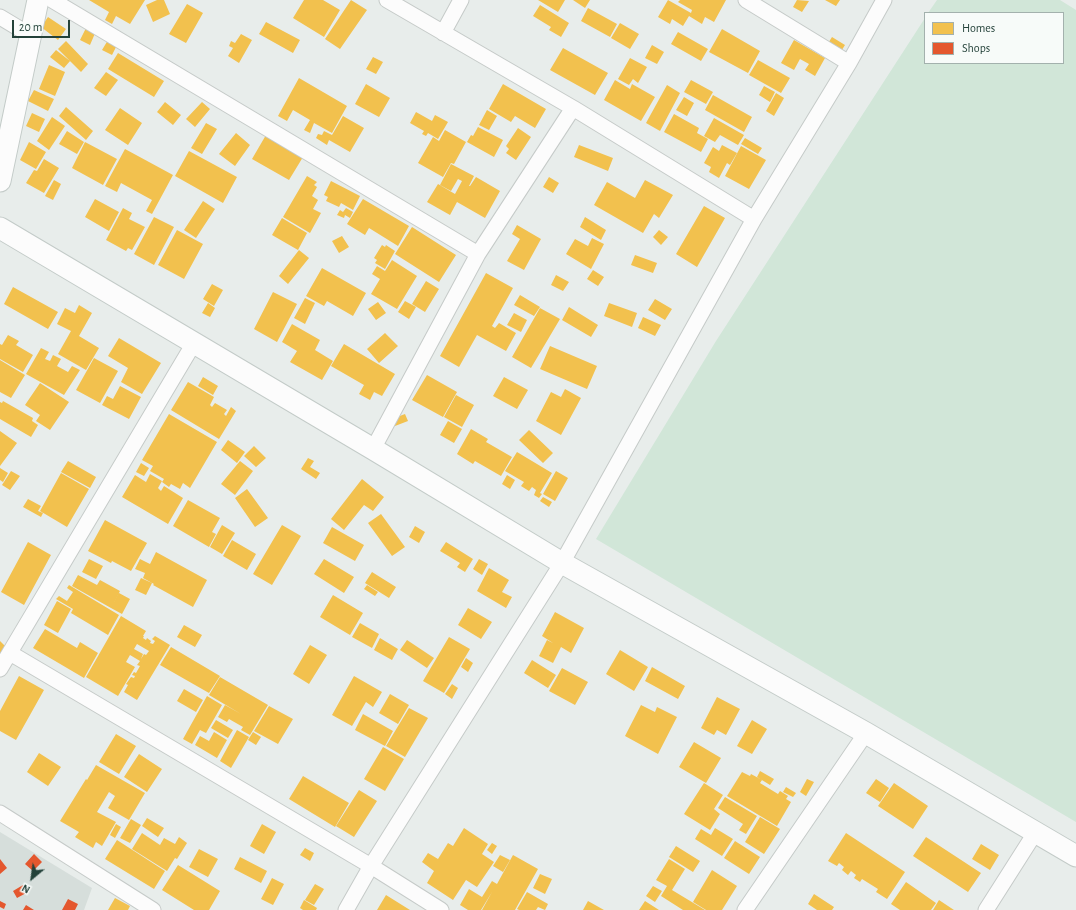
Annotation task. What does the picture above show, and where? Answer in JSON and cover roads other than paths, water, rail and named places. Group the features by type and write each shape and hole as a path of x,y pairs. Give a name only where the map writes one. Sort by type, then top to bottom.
{"street":[{"path":"0,176 38,0"},
{"path":"52,0 478,254"},
{"path":"387,0 573,108 754,219"},
{"path":"443,33 461,0"},
{"path":"746,0 849,63"},
{"path":"346,910 371,866 562,563 754,219 849,63 884,0"},
{"path":"0,17 30,35"},
{"path":"373,449 478,254 573,108"},
{"path":"0,228 194,342 562,563 866,733 1076,856"},
{"path":"0,669 194,342"},
{"path":"10,653 371,866 441,910"},
{"path":"745,910 866,733"},
{"path":"0,813 153,910"},
{"path":"986,910 1035,833"}]}
